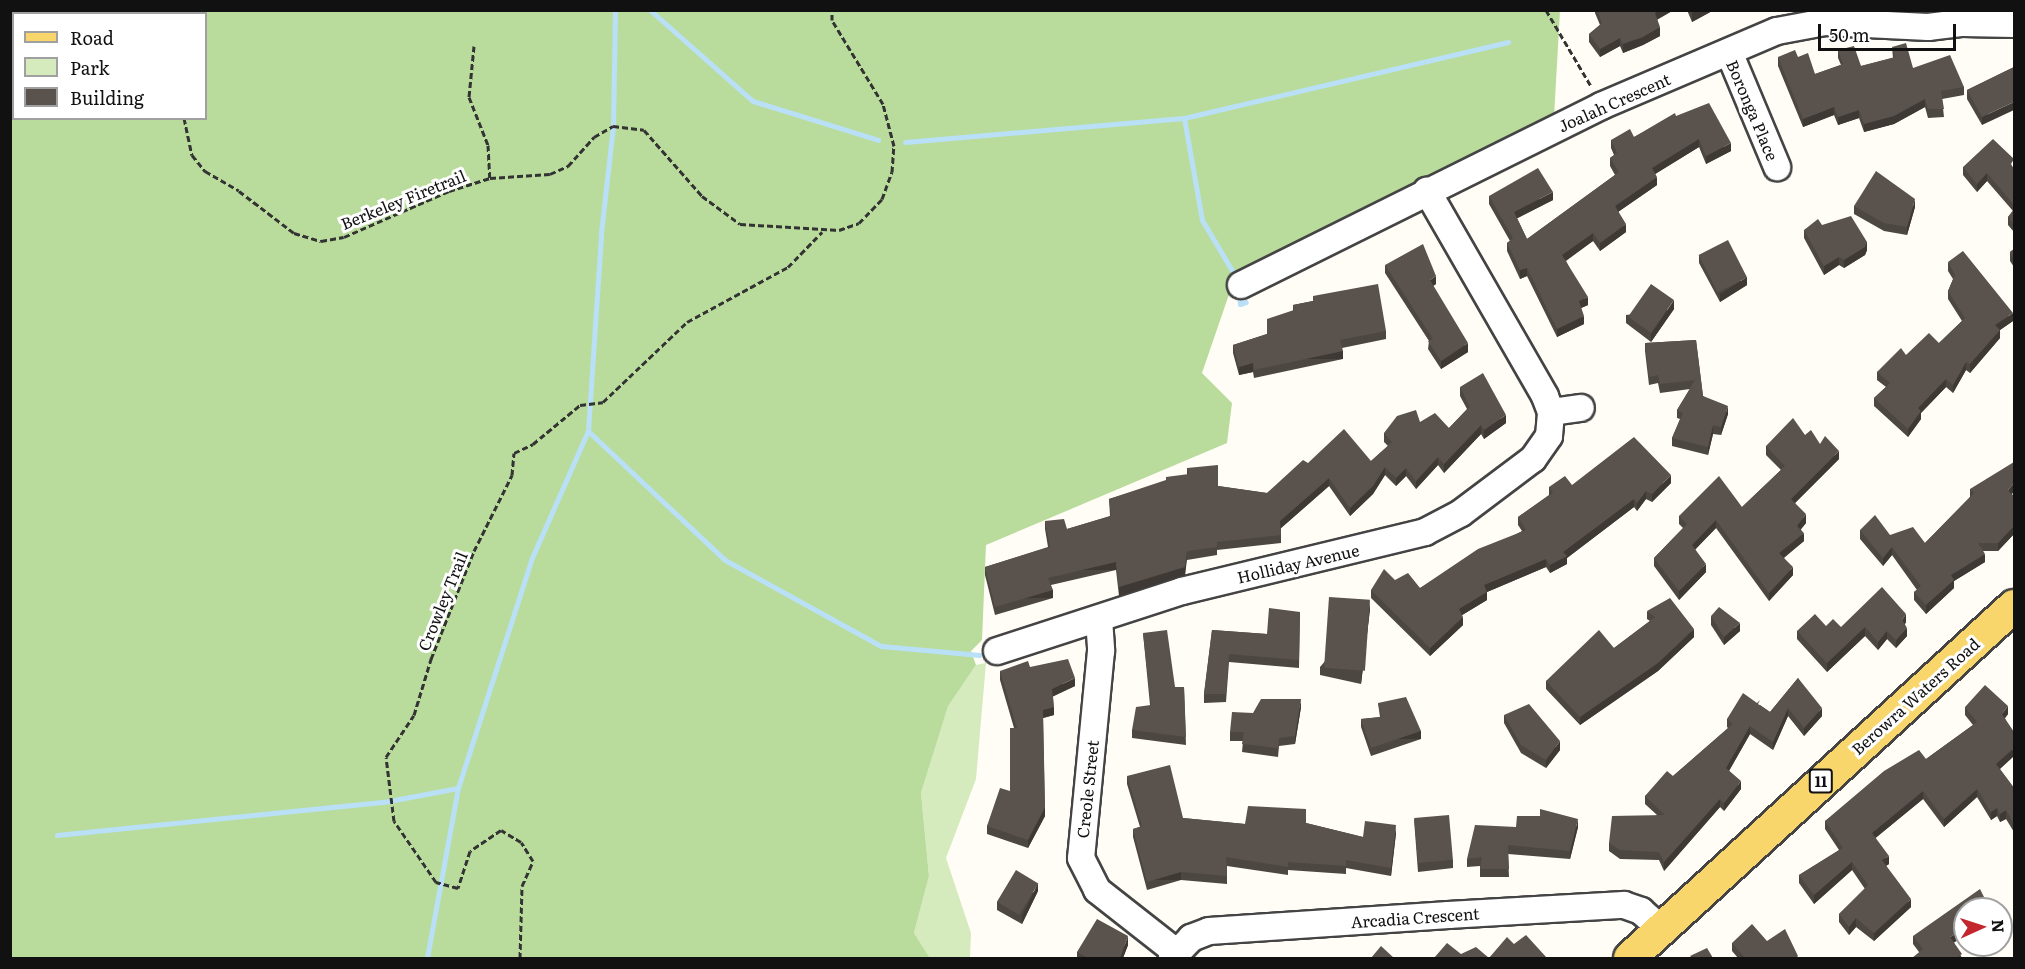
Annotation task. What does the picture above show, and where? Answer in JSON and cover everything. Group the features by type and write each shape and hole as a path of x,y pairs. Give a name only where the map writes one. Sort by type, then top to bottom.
{"main road":[{"name":"Berowra Waters Road","path":"1630,958 1660,928 2014,606"}],"street":[{"name":"Joalah Crescent","path":"1241,285 1601,106 1777,31 1825,22 1928,27 1963,23 2014,24"},
{"name":"Boronga Place","path":"1729,52 1778,167"},
{"path":"1427,191 1551,412 1581,408"},
{"name":"Holliday Avenue","path":"997,651 1182,591 1414,534 1446,522 1533,459 1549,436 1551,412"},
{"name":"Creole Street","path":"1099,619 1101,651 1082,858 1097,890 1174,955"},
{"name":"Arcadia Crescent","path":"1174,955 1191,938 1209,931 1611,905 1633,907 1660,928"}],"path":[{"name":"Berkeley Firetrail","path":"183,120 192,155 205,171 239,191 294,233 321,241 344,237 449,191 490,178 550,174 568,166 594,137 613,126 644,130 702,196 740,224 822,232 859,223 882,199 892,172 894,146 883,104 832,20 832,10"},
{"path":"1546,10 1601,106"},
{"path":"474,46 469,97 488,145 490,178"},
{"name":"Crowley Trail","path":"520,958 522,886 533,861 521,842 501,830 470,851 458,888 436,882 394,821 386,757 414,715 431,659 474,551 512,475 514,453 533,444 580,405 603,402 687,322 788,267 822,232"}],"green space":[{"path":"10,11 1560,11 1554,117 1236,274 1202,373 1232,403 1227,443 986,545 982,640 971,651 976,665 948,706 921,793 929,876 914,933 930,958 11,958"},
{"path":"986,663 976,779 946,858 971,933 970,958 930,958 914,933 929,876 921,793 948,705 976,665"}],"building":[{"path":"1597,10 1658,10 1655,13 1660,27 1643,37 1623,44 1620,38 1600,49 1589,34 1602,23"},
{"path":"1906,43 1913,68 1950,55 1964,87 1941,91 1944,109 1928,109 1925,99 1894,116 1864,124 1859,110 1838,117 1834,107 1803,119 1778,57 1795,50 1798,57 1808,53 1815,74 1843,64 1838,50 1854,46 1861,66 1895,57 1892,47"},
{"path":"2014,67 2014,102 1982,117 1967,90"},
{"path":"1709,103 1731,143 1706,156 1699,139 1652,168 1657,177 1615,206 1626,224 1600,243 1593,233 1562,255 1588,297 1579,301 1584,316 1557,329 1527,268 1520,270 1507,243 1513,238 1489,196 1538,168 1553,192 1514,212 1527,239 1619,172 1610,158 1617,153 1611,140 1630,129 1634,137 1675,113 1676,116"},
{"path":"1993,139 2014,159 2011,164 2014,169 2014,205 1987,173 1977,184 1963,167"},
{"path":"1876,171 1915,199 1907,227 1884,223 1854,206"},
{"path":"2014,209 2014,224 2008,217"},
{"path":"1851,216 1867,242 1865,247 1844,260 1839,257 1824,266 1804,230 1818,219 1822,225"},
{"path":"1728,240 1747,277 1718,292 1699,255"},
{"path":"1423,244 1436,276 1430,280 1468,343 1441,361 1428,341 1433,339 1385,265"},
{"path":"1963,251 2013,313 1995,325 2000,330 1970,364 1966,362 1953,385 1946,379 1918,408 1921,411 1908,429 1874,398 1890,383 1877,372 1901,348 1906,355 1929,333 1939,343 1965,318 1948,291 1955,275 1948,262"},
{"path":"1378,284 1386,331 1340,340 1343,351 1254,370 1253,363 1239,367 1233,345 1267,334 1267,319 1294,310 1293,305 1313,301 1313,296"},
{"path":"1651,284 1674,300 1651,333 1628,317"},
{"path":"1696,340 1703,396 1728,406 1721,427 1713,425 1708,447 1672,438 1683,413 1677,410 1695,380 1660,384 1658,375 1649,377 1645,343"},
{"path":"1483,373 1506,415 1484,430 1481,425 1444,464 1438,457 1416,481 1406,468 1396,478 1385,467 1373,486 1350,508 1329,478 1280,521 1281,535 1217,542 1217,547 1187,551 1185,567 1119,587 1116,562 1048,578 1053,590 995,607 985,567 1050,547 1045,521 1064,519 1067,529 1111,516 1109,499 1166,480 1166,477 1189,474 1187,468 1218,465 1218,486 1267,493 1303,460 1308,463 1344,429 1371,461 1392,442 1384,433 1397,416 1416,410 1420,422 1435,413 1449,428 1470,407 1460,387"},
{"path":"1793,418 1805,435 1811,430 1820,444 1825,436 1839,451 1791,499 1806,514 1797,526 1804,533 1779,553 1793,567 1769,593 1716,520 1692,545 1706,564 1679,591 1654,558 1687,524 1679,516 1719,476 1742,507 1785,466 1766,446"},
{"path":"1634,437 1671,475 1652,494 1646,491 1637,503 1634,499 1563,552 1567,556 1550,565 1546,559 1484,585 1487,592 1459,609 1463,617 1430,648 1371,590 1384,569 1395,580 1408,573 1420,588 1478,549 1526,530 1518,517 1553,493 1549,487 1565,476 1572,485"},
{"path":"2014,462 2014,483 2008,490 2014,497 2014,526 1998,543 1978,543 1985,554 1951,575 1954,580 1926,605 1914,592 1921,586 1892,547 1883,558 1860,530 1875,515 1890,535 1913,527 1925,543 1974,493 1970,489"},
{"path":"1882,587 1906,614 1902,620 1907,628 1896,640 1887,631 1878,642 1865,627 1827,663 1797,631 1815,614 1826,626 1833,619 1841,627"},
{"path":"1329,597 1370,600 1365,671 1324,668"},
{"path":"1670,598 1694,629 1658,663 1580,717 1546,681 1599,630 1614,648 1655,617 1647,611"},
{"path":"1719,607 1740,623 1724,637 1711,616"},
{"path":"1269,608 1300,612 1299,660 1229,654 1226,694 1204,694 1212,630 1267,634"},
{"path":"1167,630 1175,687 1184,687 1186,737 1132,730 1136,707 1151,705 1143,633"},
{"path":"1068,659 1075,678 1052,689 1054,707 1043,710 1045,807 1028,840 987,826 1000,788 1010,791 1010,728 1017,728 1000,671 1028,661 1030,667"},
{"path":"1798,678 1822,708 1804,728 1788,708 1773,742 1750,726 1726,768 1741,781 1724,803 1720,799 1664,862 1659,852 1620,850 1609,843 1612,816 1665,815 1645,796 1667,771 1673,776 1733,724 1727,719 1743,693 1757,703 1760,700 1758,704 1770,712"},
{"path":"1985,685 2008,706 2002,714 2014,732 2014,748 1996,764 2014,788 2014,824 2006,810 2000,814 1997,808 1991,812 1977,789 1944,819 1923,791 1872,833 1889,856 1882,860 1911,899 1874,933 1856,918 1849,927 1839,914 1868,885 1852,862 1814,895 1799,875 1843,848 1825,821 1884,771 1919,750 1926,759 1977,722 1965,707"},
{"path":"1406,697 1421,731 1371,748 1361,719 1381,717 1378,703"},
{"path":"1261,699 1301,699 1295,736 1279,738 1278,748 1242,744 1244,732 1230,732 1232,712 1253,713"},
{"path":"1529,704 1560,741 1546,760 1521,745 1504,715"},
{"path":"1170,765 1183,818 1245,824 1248,806 1306,809 1306,823 1363,837 1365,821 1396,825 1391,868 1346,860 1346,866 1288,862 1288,867 1226,857 1227,876 1181,872 1147,882 1133,829 1142,826 1127,776"},
{"path":"1540,809 1578,819 1570,851 1508,845 1509,869 1480,869 1482,857 1467,859 1475,825 1516,827 1517,816 1540,816"},
{"path":"1449,815 1453,860 1418,863 1414,818"},
{"path":"1016,870 1038,883 1019,915 997,902"},
{"path":"1980,889 1984,897 1969,897"},
{"path":"1953,908 1953,935 1950,937 1953,941 1953,957 1958,957 1912,958 1923,949 1913,936"},
{"path":"1097,919 1128,936 1120,958 1084,958 1086,957 1077,952"},
{"path":"1752,924 1767,941 1785,929 1798,956 1796,958 1745,958 1732,943"},
{"path":"1526,935 1547,958 1489,958 1507,937 1514,944"},
{"path":"1447,943 1461,954 1476,947 1489,958 1434,958"},
{"path":"1381,946 1394,958 1371,958"},
{"path":"1707,948 1713,958 1692,958 1690,956"}],"waterway":[{"path":"427,958 458,788 531,560 588,431 601,233 613,126 615,10"},
{"path":"650,10 753,101 878,140"},
{"path":"905,142 1184,118 1508,42"},
{"path":"1184,118 1202,220 1237,279"},
{"path":"1239,291 1240,304 1246,302"},
{"path":"588,431 725,560 881,646 980,655"},
{"path":"57,835 389,801 458,788"}]}
